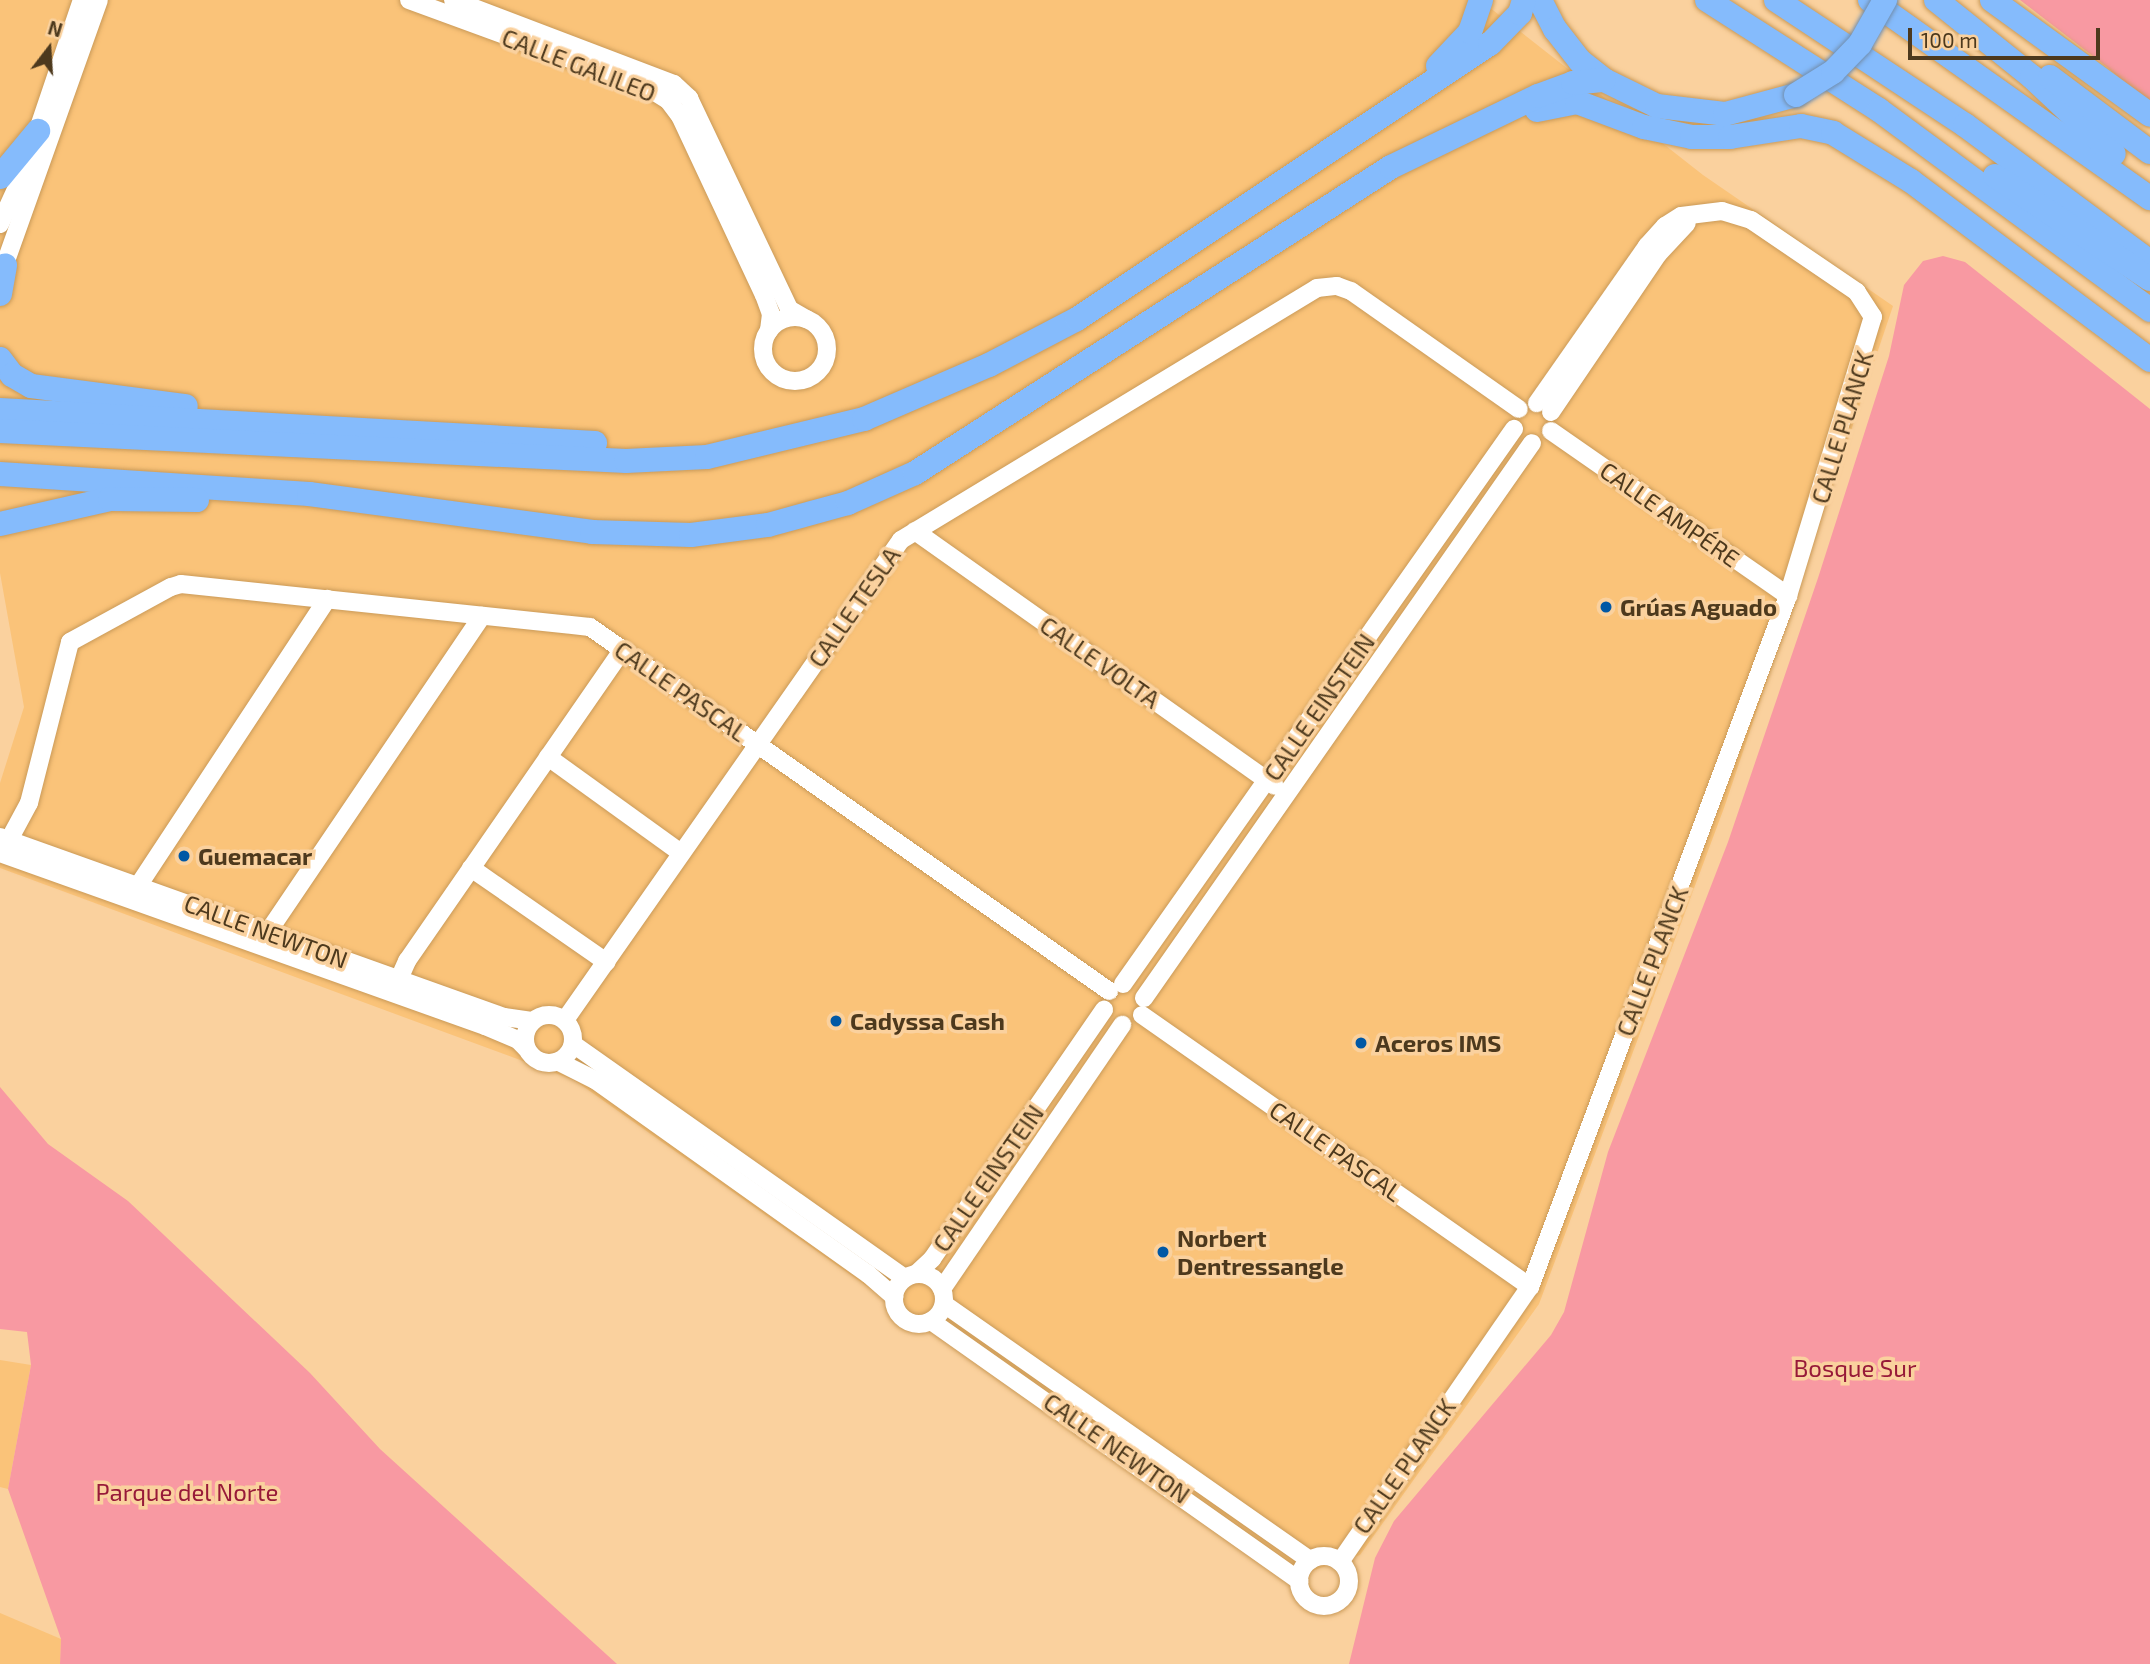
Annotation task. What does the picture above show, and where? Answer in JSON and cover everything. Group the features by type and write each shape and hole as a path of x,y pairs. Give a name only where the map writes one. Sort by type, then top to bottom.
{"highway":[{"path":"1385,117 1460,46 1481,0"},
{"path":"0,431 626,461 694,458 864,419 971,373 1077,319 1385,117 1490,44 1520,13 1524,0"},
{"path":"1540,0 1567,46 1604,80 1629,95 1682,112 1725,114 1786,99 1833,72 1860,44 1885,0"},
{"path":"1707,0 1879,110 2150,310"},
{"path":"1776,0 1965,125 2150,262"},
{"path":"1870,0 2150,195"},
{"path":"1937,0 2032,77 2150,195"},
{"path":"1937,0 2150,152"},
{"path":"1992,0 2150,115"},
{"path":"0,474 309,494 592,532 691,535 768,525 848,503 915,473 1391,167 1560,87 1604,80"},
{"path":"1786,99 1824,116 2150,360"},
{"path":"1466,133 1546,107 1577,102 1644,127 1692,137 1730,137 1801,126 1833,133 1911,181"},
{"path":"1879,110 1960,154 2150,279"},
{"path":"0,177 38,131"},
{"path":"0,294 3,272"},
{"path":"0,359 12,375 31,386 170,404 283,426"},
{"path":"0,410 622,445 699,444 835,413 971,373"},
{"path":"0,524 110,499 268,503 309,494"}],"street":[{"path":"0,224 38,131 82,0"},
{"path":"3,272 99,0"},
{"name":"CALLE GALILEO","path":"409,0 647,87 668,100 680,116 764,295 771,314 769,331"},
{"name":"CALLE GALILEO","path":"453,0 674,84 689,98 789,309 806,319"},
{"name":"CALLE PLANCK","path":"1340,1562 1530,1287 1788,596 1873,317 1857,292 1751,220 1722,211 1700,214 1674,233 1544,408"},
{"name":"CALLE TESLA","path":"565,1020 889,554 915,531 1317,288 1337,286 1351,291 1519,410"},
{"path":"806,319 822,332 827,343 826,360 809,378 788,380 771,370 764,353 769,331 784,320 806,319"},
{"path":"1544,408 1551,431 1532,443 1520,438 1514,429 1519,410 1544,408"},
{"name":"CALLE EINSTEIN","path":"910,1276 932,1259 1104,1010 1116,988 1268,780 1514,429"},
{"name":"CALLE AMPÉRE","path":"1551,431 1788,596"},
{"name":"CALLE EINSTEIN","path":"1143,1007 1285,793 1532,443"},
{"name":"CALLE VOLTA","path":"915,531 1285,793"},
{"name":"CALLE PASCAL","path":"3,843 29,803 70,642 181,584 590,627 756,745 1116,988 1135,988 1143,1007 1530,1287"},
{"path":"138,886 327,599"},
{"path":"268,932 482,615"},
{"path":"399,979 471,868 623,649"},
{"path":"548,758 681,853"},
{"name":"CALLE NEWTON","path":"3,843 138,886 504,1017 532,1021"},
{"name":"CALLE NEWTON","path":"3,843 485,1026 518,1040 526,1048"},
{"path":"471,868 606,962"},
{"path":"1104,1010 1122,1025 1143,1007"},
{"path":"543,1015 565,1020 573,1044 910,1276 935,1279 943,1296 931,1321 921,1324 903,1318 894,1297 874,1279 595,1080 559,1062 538,1062 526,1048 525,1033 532,1021 543,1015"},
{"name":"CALLE EINSTEIN","path":"943,1296 1122,1025"},
{"path":"559,1062 573,1044"},
{"path":"894,1297 910,1276"},
{"name":"CALLE NEWTON","path":"943,1296 1310,1560"},
{"name":"CALLE NEWTON","path":"931,1321 982,1352 1299,1581"},
{"path":"1326,1556 1340,1562 1349,1584 1335,1603 1311,1602 1299,1581 1310,1560 1326,1556"}],"shaded area":[{"path":"0,0 1480,0 1703,175 1893,306 1724,808 1539,1304 1360,1555 1284,1580 574,1080 0,868 0,783 24,707 0,573"},
{"path":"0,1360 31,1365 8,1489 0,1487"},
{"path":"0,1613 61,1639 60,1664 0,1664"}],"green space":[{"path":"2020,0 2150,0 2150,105 2107,67"},
{"name":"Bosque Sur","path":"1943,256 1965,262 2150,409 2150,1664 1349,1664 1375,1558 1394,1521 1551,1335 1564,1312 1608,1152 1728,842 1818,578 1889,356 1904,285 1923,261"},
{"name":"Parque del Norte","path":"0,1087 48,1144 128,1201 310,1373 380,1449 617,1664 60,1664 61,1639 8,1489 31,1365 27,1332 0,1329"}],"place":[{"name":"Grúas Aguado","path":"1606,607"},
{"name":"Guemacar","path":"184,856"},
{"name":"Cadyssa Cash","path":"836,1021"},
{"name":"Aceros IMS","path":"1361,1043"},
{"name":"Norbert Dentressangle","path":"1163,1252"}]}
